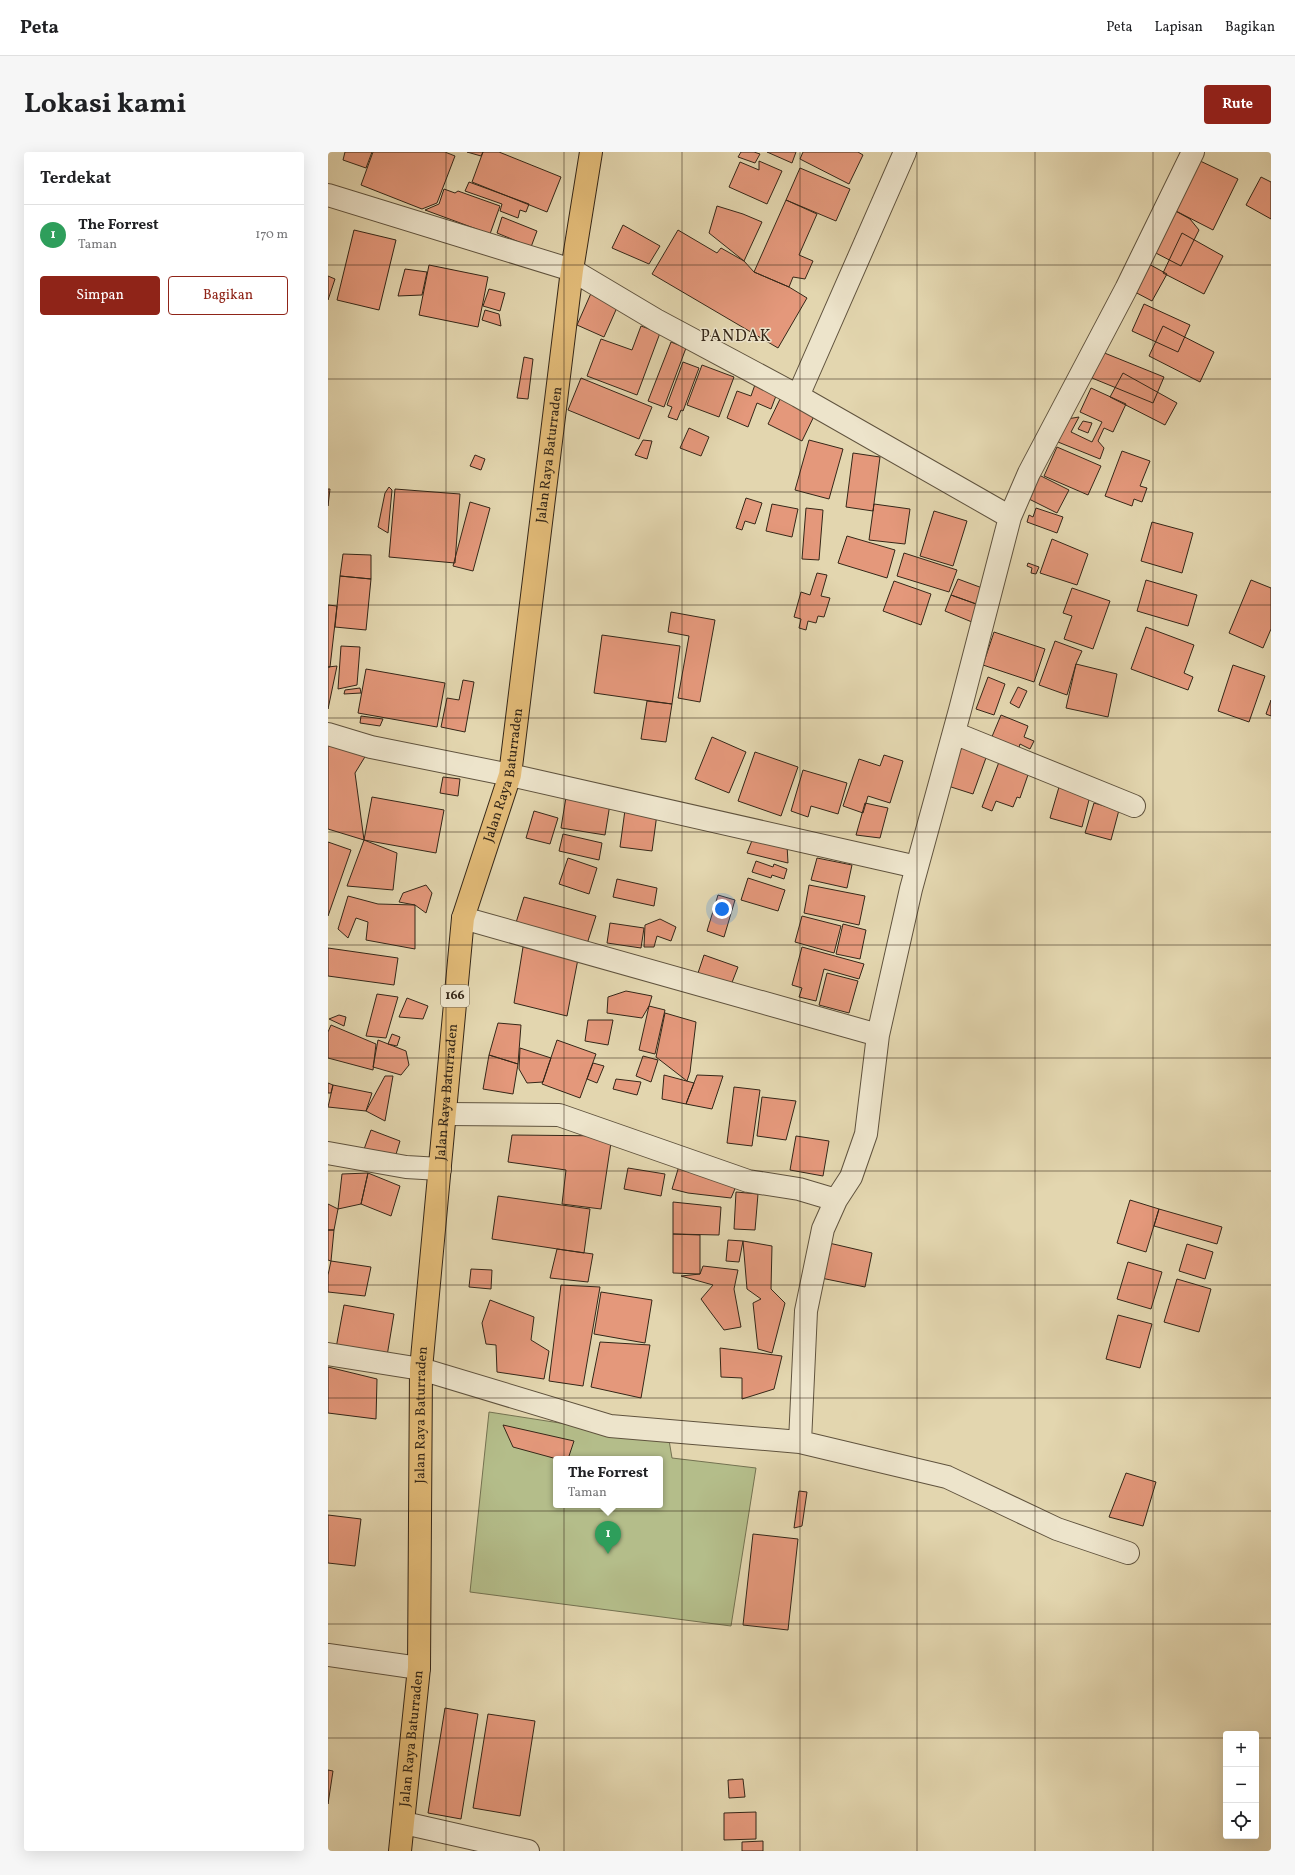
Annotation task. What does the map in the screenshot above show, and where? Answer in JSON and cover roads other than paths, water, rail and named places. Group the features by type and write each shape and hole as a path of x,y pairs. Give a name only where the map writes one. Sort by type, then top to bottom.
{"main road":[{"name":"Jalan Raya Baturraden","path":"400,1851 419,1668 421,1369 463,918 510,775 572,270 591,152"}],"street":[{"path":"798,396 905,152"},
{"path":"800,1442 806,1311 823,1229 836,1200 851,1177 866,1134 878,1035 917,867 954,733 1010,517 1029,473 1126,289 1193,152"},
{"path":"328,195 572,270 656,320 798,396 1010,517"},
{"path":"954,733 1134,806"},
{"path":"328,734 371,747 510,775 917,867"},
{"path":"463,918 878,1035"},
{"path":"444,1114 559,1115 748,1181 799,1189 836,1200"},
{"path":"328,1153 406,1166 440,1169"},
{"path":"328,1354 421,1369 610,1426 800,1442 947,1477 1057,1529 1128,1553"},
{"path":"328,1655 419,1668"},
{"path":"404,1823 528,1851"}],"place":[{"name":"The Forrest","path":"608,1554"}],"district":[{"name":"PANDAK","path":"736,337"}]}
